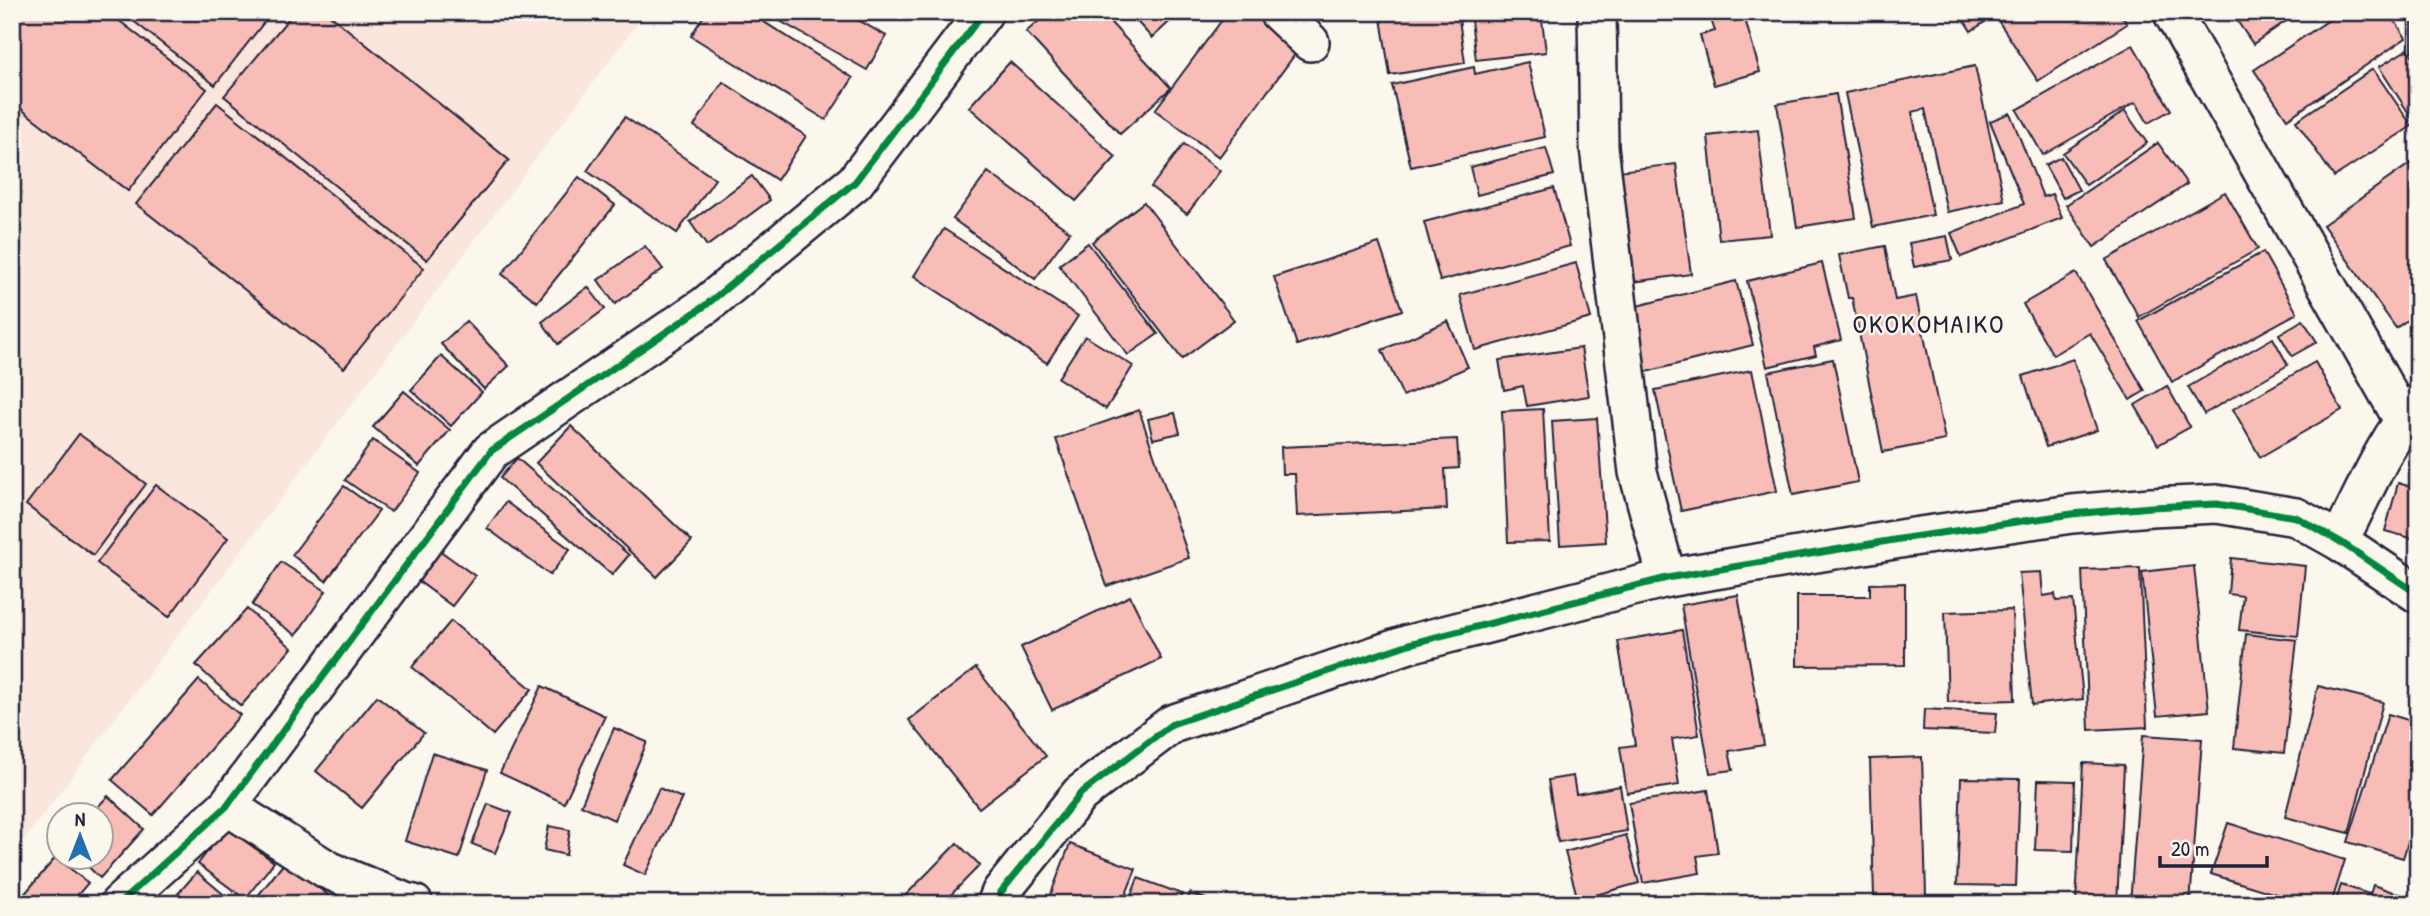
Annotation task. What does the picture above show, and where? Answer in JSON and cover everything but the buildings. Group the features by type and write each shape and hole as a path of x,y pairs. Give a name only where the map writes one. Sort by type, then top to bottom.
{"street":[{"path":"118,904 227,806 491,452 706,305 855,182 984,12"},
{"path":"1278,12 1310,42"},
{"path":"1597,12 1599,147 1638,472 1667,578"},
{"path":"2172,12 2411,412 2385,449 2340,541"},
{"path":"996,904 1000,892 1080,794 1172,724 1409,644 1667,578 1906,538 2072,514 2151,506 2217,504 2296,517 2340,541 2418,594"},
{"path":"227,806 328,870 414,904"}],"shaded area":[{"path":"12,12 646,12 54,800 46,800 46,811 12,856"}],"cycle path":[{"path":"119,904 227,806 491,451 706,305 855,182 984,12"},
{"path":"996,904 1001,892 1080,794 1172,724 1409,644 1667,578 1906,538 2072,514 2217,504 2296,517 2339,541 2418,594"}],"district":[{"name":"OKOKOMAIKO","path":"1929,324"}]}
